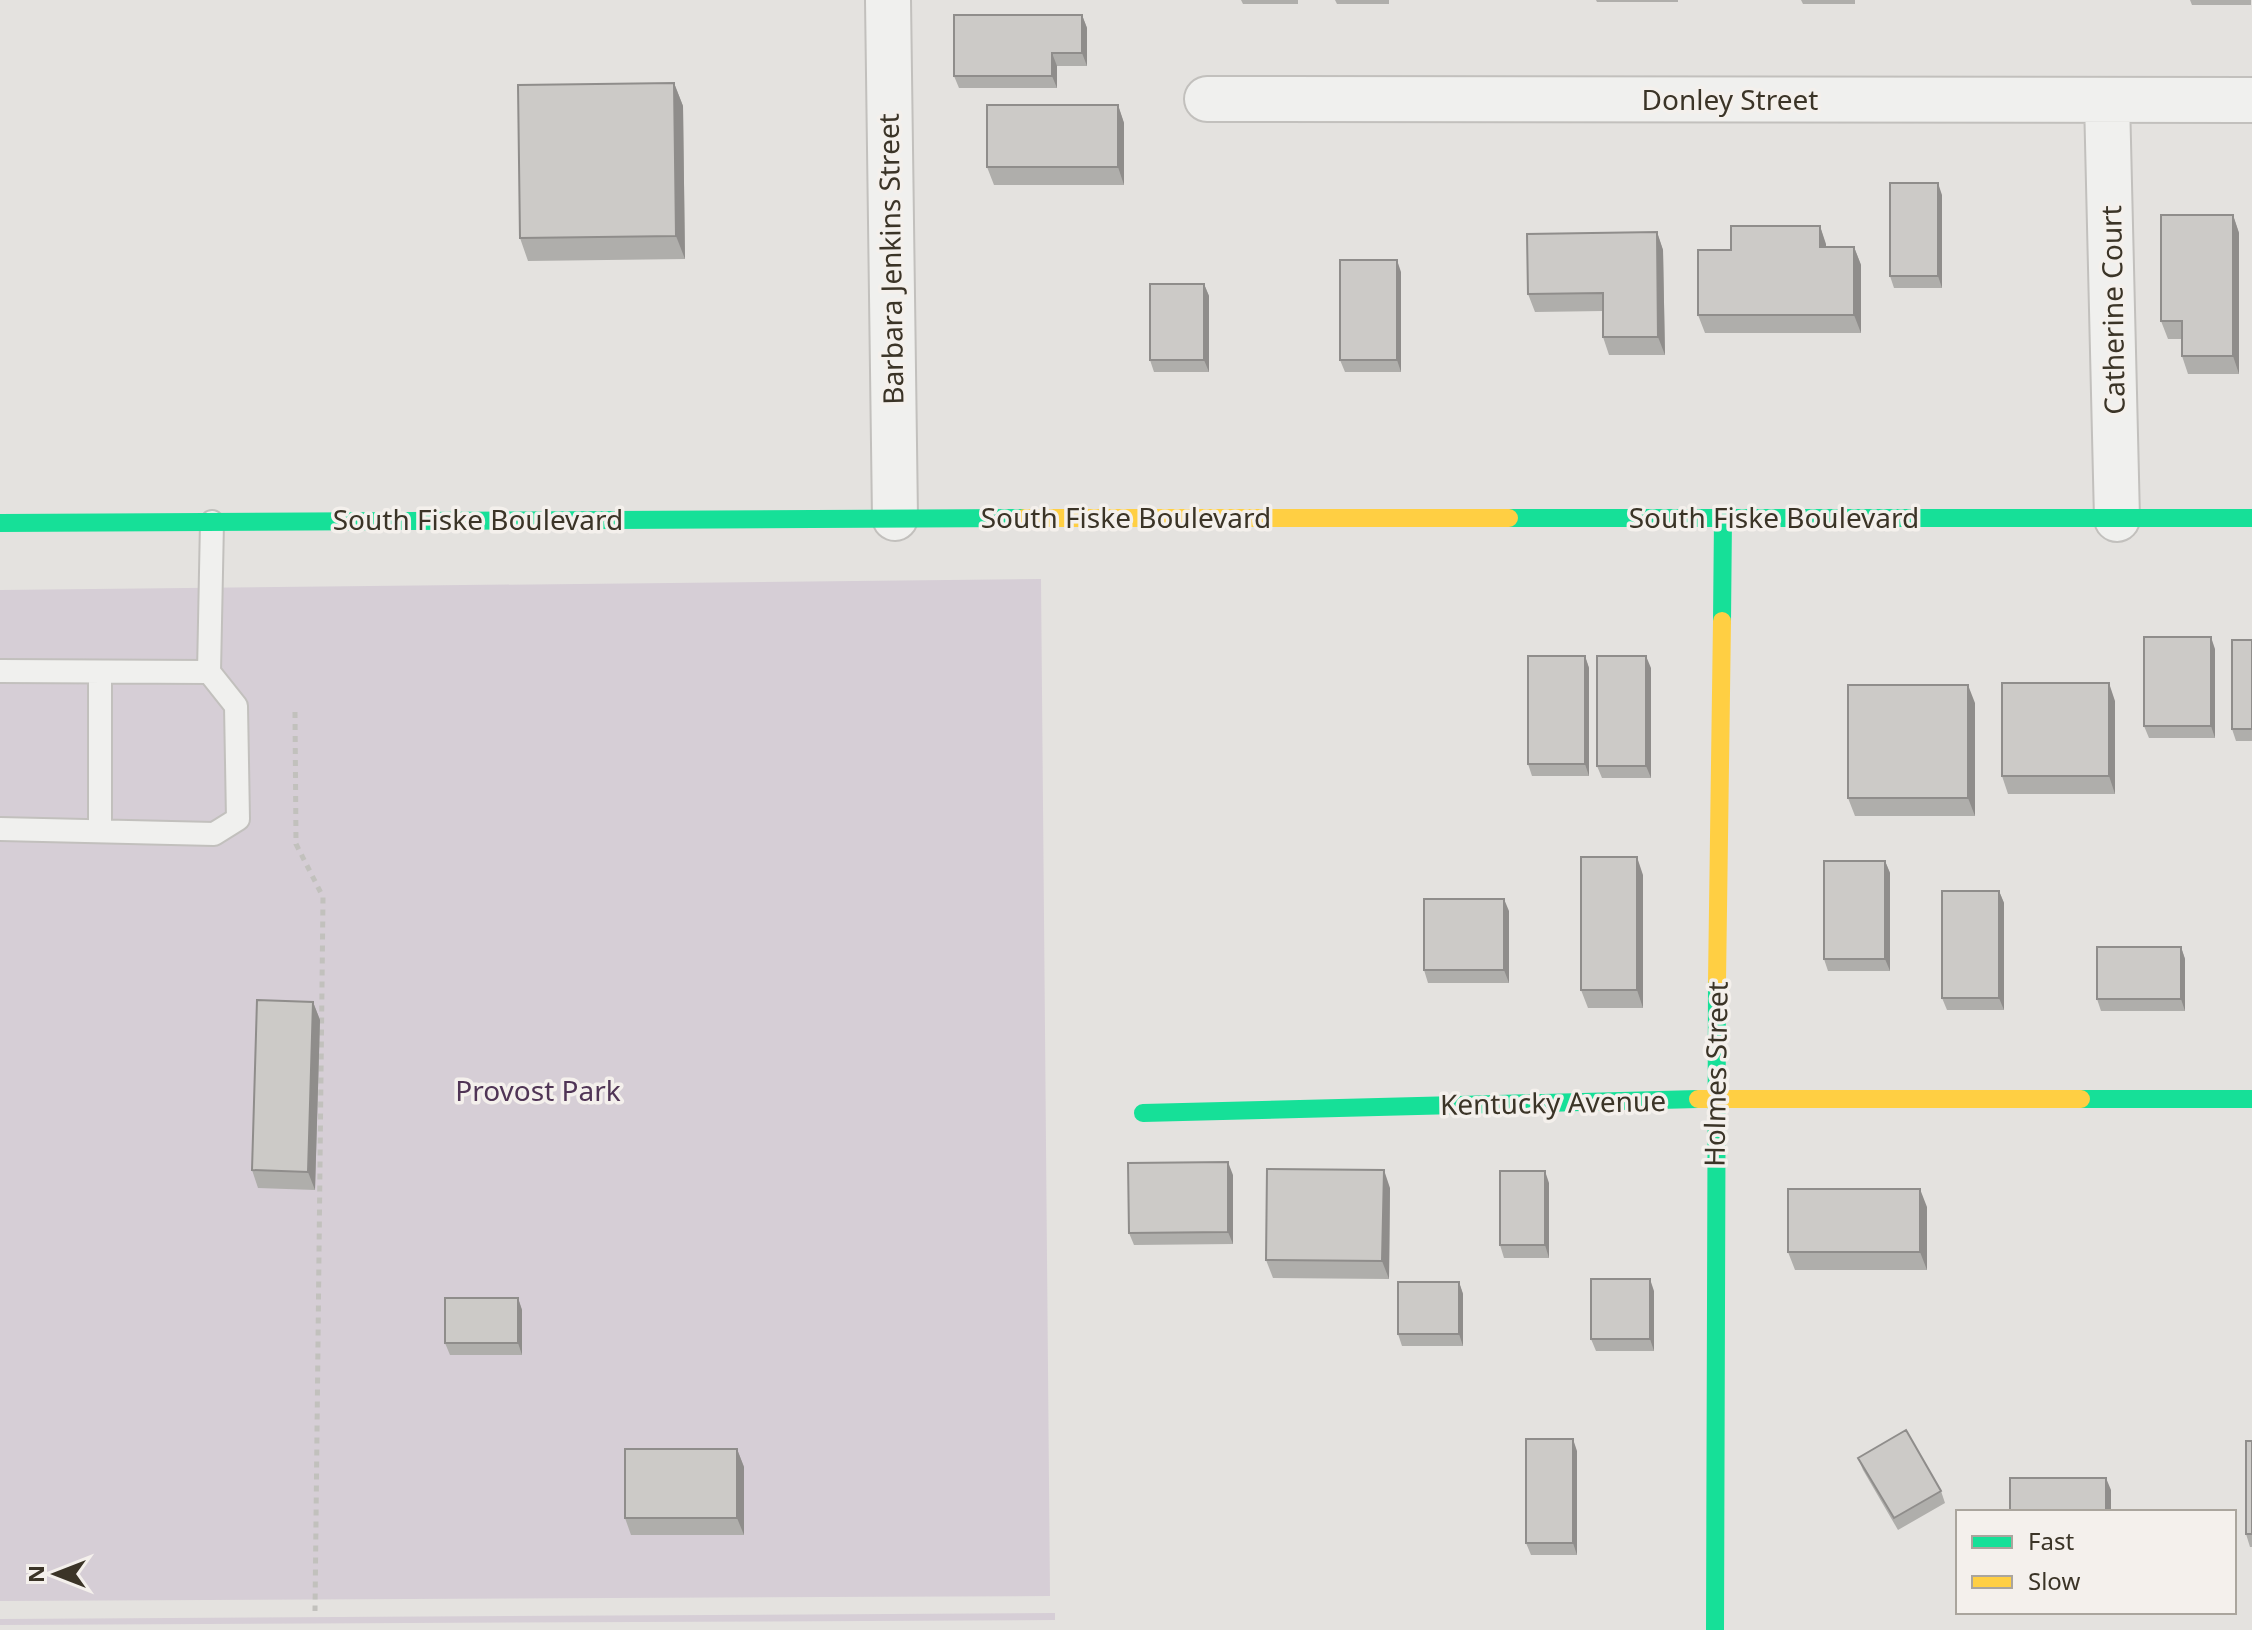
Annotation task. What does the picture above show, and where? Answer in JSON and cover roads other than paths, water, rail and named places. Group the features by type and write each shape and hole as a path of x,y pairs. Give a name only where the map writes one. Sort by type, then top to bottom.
{"main road":[{"name":"South Fiske Boulevard","path":"0,523 895,518 2252,518"},
{"name":"Holmes Street","path":"1715,1630 1715,1099 1723,518"},
{"name":"Kentucky Avenue","path":"1143,1113 1715,1099 2252,1099"}],"street":[{"name":"Barbara Jenkins Street","path":"888,0 895,518"},
{"name":"Donley Street","path":"1207,99 2252,100"},
{"name":"Catherine Court","path":"2107,100 2117,519"}],"lane":[{"path":"0,829 214,834 238,819 236,706 209,672 212,522"},
{"path":"0,671 209,672"},
{"path":"100,672 100,831"}],"park label":[{"name":"Provost Park","path":"538,1091"}]}
